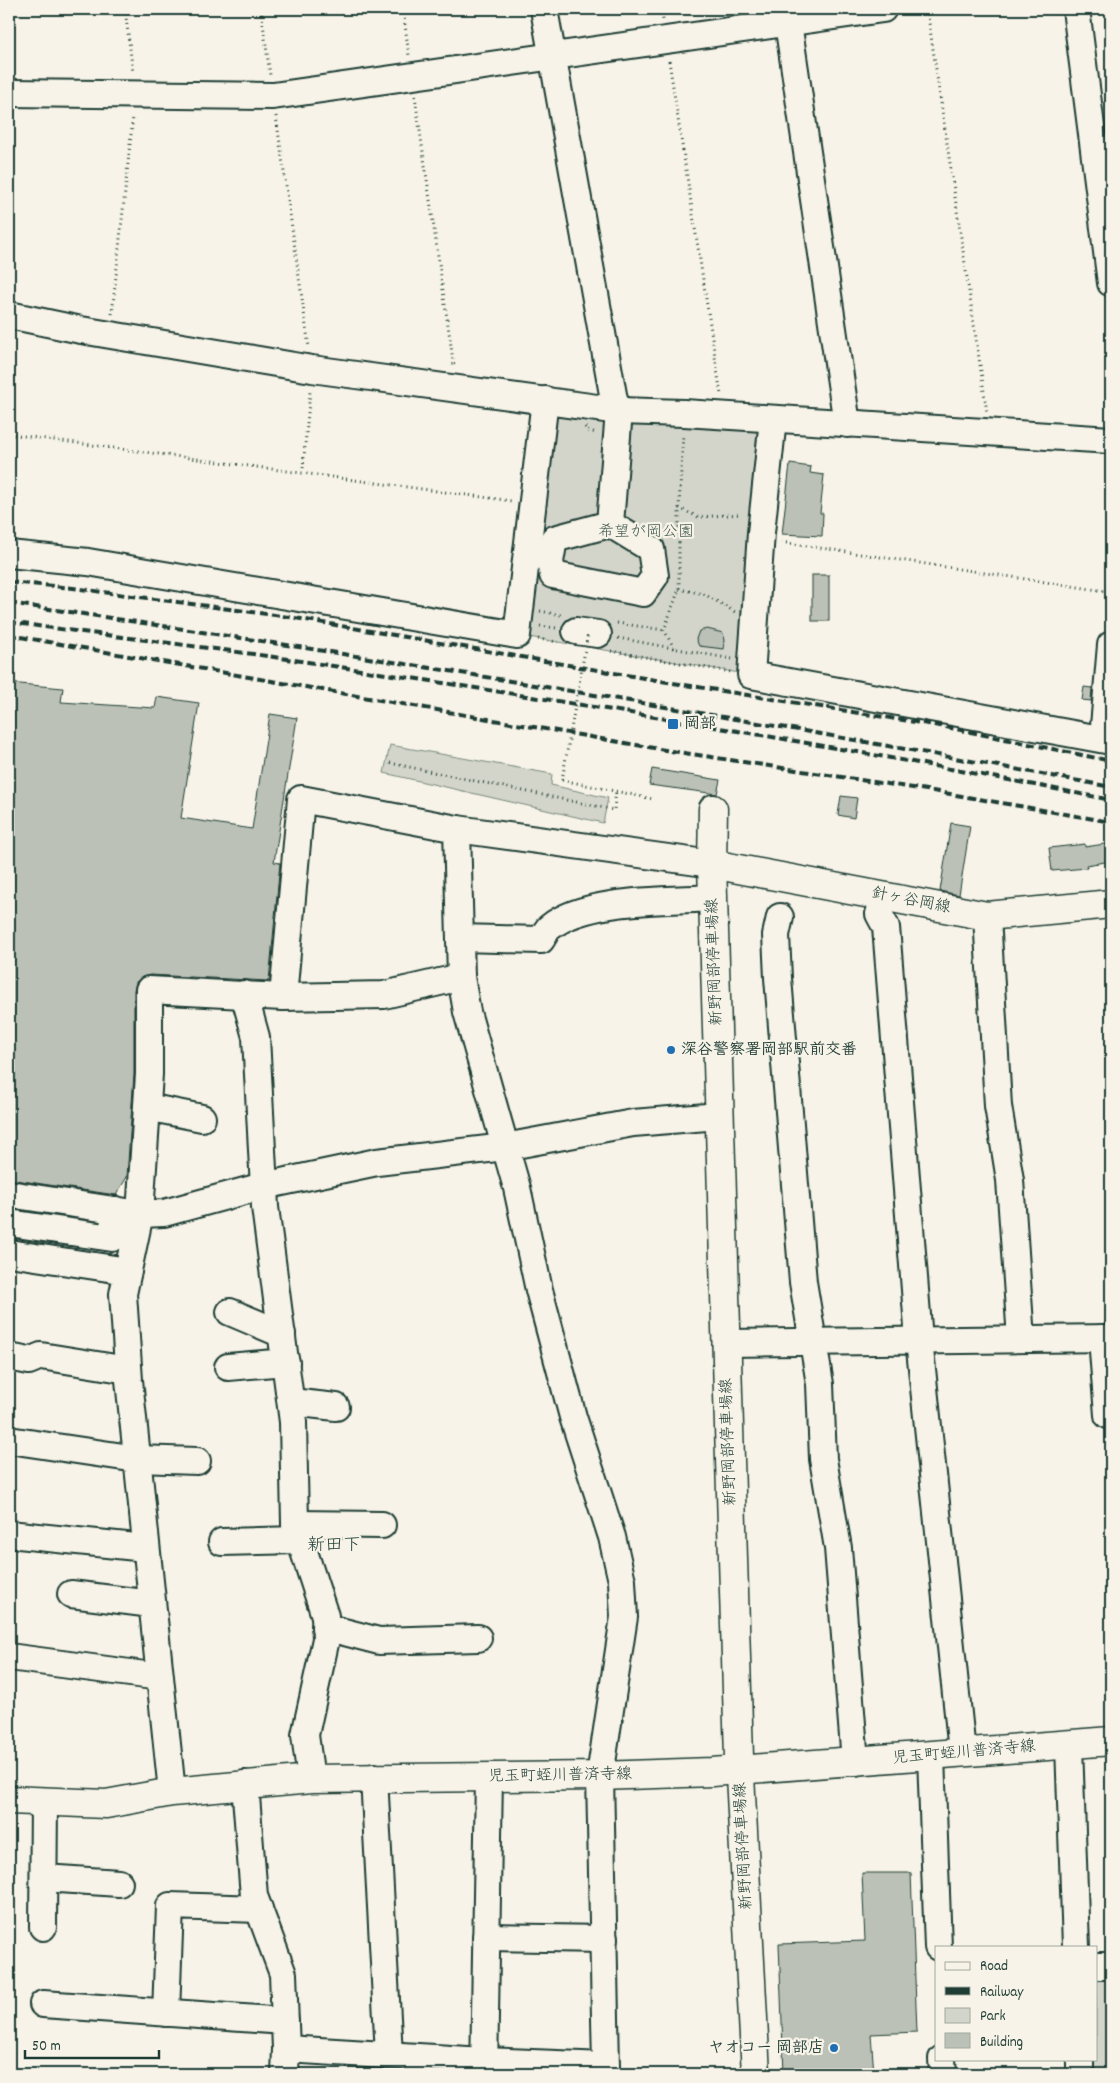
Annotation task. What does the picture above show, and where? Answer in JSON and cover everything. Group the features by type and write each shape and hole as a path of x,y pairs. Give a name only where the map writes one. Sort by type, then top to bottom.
{"main road":[{"name":"新野岡部停車場線","path":"713,809 712,864 739,1770 756,2074"},
{"name":"針ヶ谷岡線","path":"712,864 987,916 1111,904"},
{"name":"児玉町蛭川普済寺線","path":"9,1800 106,1804 172,1792 311,1779 600,1776 739,1770 1111,1741"}],"street":[{"path":"544,9 614,400 619,411 610,524"},
{"path":"9,92 273,96 666,40 787,16 883,9"},
{"path":"1076,9 1111,283"},
{"path":"787,16 848,424"},
{"path":"9,315 312,369 619,411 684,413 1111,440"},
{"path":"9,554 88,562 517,635 544,400"},
{"path":"773,419 760,539 751,669 1107,740 1111,645"},
{"path":"283,997 301,799 457,829 712,864"},
{"path":"286,2049 389,2055 484,2068 606,2066 600,1776 624,1617 622,1581 612,1537 573,1417 505,1147 467,1012 461,976 457,829"},
{"path":"460,938 541,940 549,928 568,918 596,908 627,902 713,898"},
{"path":"878,914 886,927 919,1340 962,1752"},
{"path":"987,916 998,1106 1010,1180 1021,1339"},
{"path":"780,917 776,935 779,988 803,1282 820,1384 823,1459 838,1548 855,1762"},
{"path":"172,1792 128,1370 123,1294 140,1214 146,1107 149,990 283,997 384,995 461,976"},
{"path":"244,994 256,1037 263,1186 293,1422 297,1532 325,1616 326,1639 305,1735 311,1779"},
{"path":"146,1107 202,1118"},
{"path":"9,1194 140,1214 164,1212 263,1186 377,1162 505,1147 633,1123 719,1116"},
{"path":"9,1223 112,1238 115,1210"},
{"path":"9,1253 128,1272"},
{"path":"230,1312 282,1334"},
{"path":"726,1343 1107,1338 1108,1415 1111,1416"},
{"path":"9,1357 30,1361 41,1356 128,1370"},
{"path":"228,1367 286,1362"},
{"path":"291,1402 336,1406"},
{"path":"9,1440 137,1460 197,1461"},
{"path":"222,1542 297,1532 382,1525"},
{"path":"9,1534 146,1548"},
{"path":"71,1594 152,1604"},
{"path":"325,1627 379,1641 478,1638"},
{"path":"9,1657 160,1677"},
{"path":"1069,1745 1076,1946"},
{"path":"931,1756 938,1946"},
{"path":"374,1777 389,2055"},
{"path":"484,2068 489,1777"},
{"path":"245,1784 254,1896 283,1974 285,2074"},
{"path":"43,1927 44,1802"},
{"path":"44,1878 119,1883"},
{"path":"166,2013 170,1906 259,1910"},
{"path":"486,1937 604,1940"},
{"path":"1098,1966 1111,1966"},
{"path":"43,2004 285,2021"},
{"path":"942,2060 943,2074"},
{"path":"1080,2060 1080,2074"}],"path":[{"path":"110,334 136,94 125,9"},
{"path":"261,9 312,369 303,468"},
{"path":"403,9 457,388"},
{"path":"927,9 988,413"},
{"path":"666,40 723,404"},
{"path":"674,648 664,630 679,588 679,508 684,413"},
{"path":"9,482 10,434 532,504"},
{"path":"679,508 698,517 763,513"},
{"path":"760,539 1111,592"},
{"path":"679,588 704,594 732,611 754,617"},
{"path":"517,635 586,641 751,669"},
{"path":"626,639 674,648 751,669"},
{"path":"586,641 562,780 653,799"},
{"path":"390,763 614,810 616,790"},
{"path":"1110,2074 1111,2060"}],"green space":[{"name":"希望が岡公園","path":"545,400 773,419 751,675 517,635"},
{"path":"390,745 552,774 551,785 608,798 603,823 384,773"},
{"path":"1098,1971 1111,1971 1111,2074 1091,2074 1091,2060 1098,2060"}],"building":[{"path":"790,464 811,467 810,473 824,475 820,513 823,513 822,536 782,534"},
{"path":"812,575 829,575 829,621 812,621"},
{"path":"707,629 723,633 725,640 724,649 699,646 696,639 699,631"},
{"path":"9,683 63,688 61,702 155,708 157,697 199,703 181,818 252,829 270,714 297,718 274,862 280,863 269,981 150,975 142,977 136,982 134,990 134,1074 127,1177 116,1195 9,1179"},
{"path":"1084,687 1092,688 1091,701 1082,700"},
{"path":"652,769 720,780 717,794 649,785"},
{"path":"841,796 857,798 854,818 838,815"},
{"path":"951,823 970,826 959,895 940,891"},
{"path":"1111,843 1111,861 1086,865 1087,868 1052,871 1049,848 1085,844 1085,847"},
{"path":"862,1873 911,1873 917,2032 871,2034 874,2074 784,2074 779,1944 865,1941"}],"railway":[{"path":"9,582 73,588 289,617 673,683 946,727 1111,761"},
{"path":"9,603 561,689 974,761 1111,787"},
{"path":"9,622 281,658 489,690 801,742 1111,800"},
{"path":"9,635 665,750 933,791 1111,822"}],"place":[{"name":"岡部","path":"673,724"},
{"name":"深谷警察署岡部駅前交番","path":"671,1050"},
{"name":"ヤオコー 岡部店","path":"834,2048"}],"district":[{"name":"新田下","path":"334,1546"}]}
